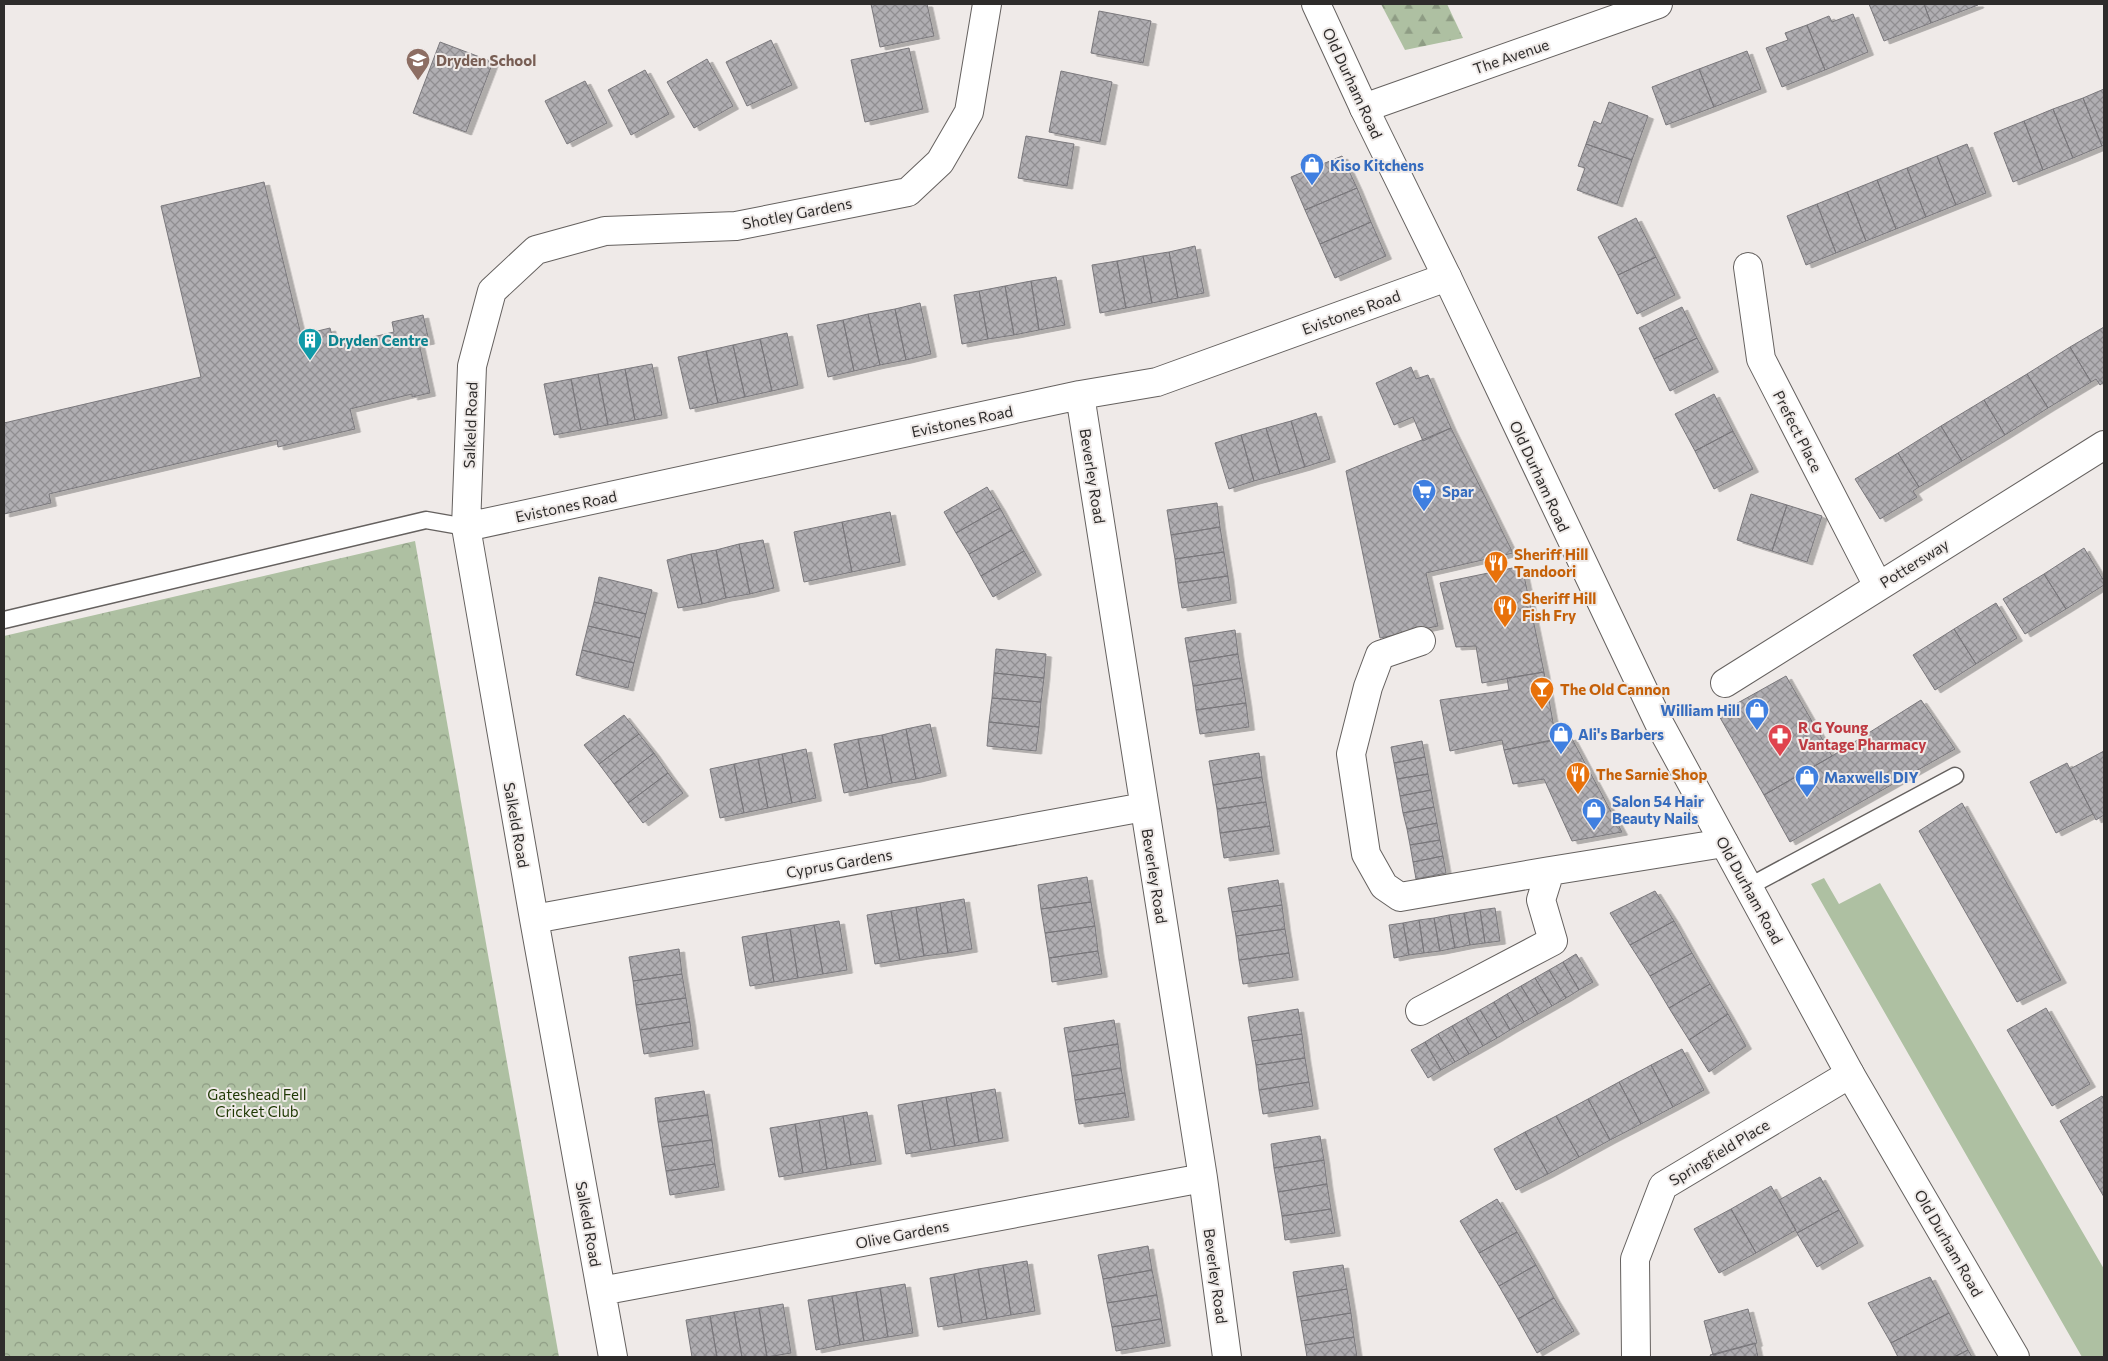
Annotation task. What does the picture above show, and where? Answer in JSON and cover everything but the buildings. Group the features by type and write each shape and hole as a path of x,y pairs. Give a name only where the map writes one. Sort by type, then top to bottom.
{"street":[{"name":"Shotley Gardens","path":"492,292 536,250 605,231 736,226 908,192 940,162 969,112 987,4"},
{"name":"Old Durham Road","path":"1316,4 1654,715 1850,1074 2015,1357"},
{"name":"The Avenue","path":"1364,108 1658,4"},
{"name":"Prefect Place","path":"1748,267 1761,359 1878,586"},
{"name":"Evistones Road","path":"466,527 1080,395 1157,382 1447,278"},
{"name":"Salkeld Road","path":"492,292 472,366 466,527 613,1357"},
{"name":"Beverley Road","path":"1080,395 1203,1178 1227,1357"},
{"name":"Pottersway","path":"1725,683 2104,445"},
{"path":"1421,641 1380,655 1368,687 1351,754 1366,854 1384,886 1400,897 1724,843"},
{"name":"Cyprus Gardens","path":"534,919 1144,807"},
{"path":"1420,1011 1553,941 1541,900 1550,871"},
{"name":"Springfield Place","path":"1636,1357 1635,1259 1663,1186 1850,1074"},
{"name":"Olive Gardens","path":"601,1291 1203,1178"}],"lane":[{"path":"4,620 426,520 466,527"},
{"path":"1748,887 1955,776"}],"green space":[{"path":"1381,4 1447,4 1463,38 1405,50"},
{"name":"Gateshead Fell Cricket Club","path":"415,541 559,1357 4,1357 4,636"},
{"path":"1824,878 1839,904 1880,883 2104,1269 2104,1357 2082,1357 1811,884"}],"place":[{"name":"Dryden School","path":"418,81"},
{"name":"Kiso Kitchens","path":"1312,186"},
{"name":"Dryden Centre","path":"310,361"},
{"name":"Spar","path":"1424,512"},
{"name":"Sheriff Hill Tandoori","path":"1496,584"},
{"name":"Sheriff Hill Fish Fry","path":"1505,628"},
{"name":"The Old Cannon","path":"1542,710"},
{"name":"William Hill","path":"1757,731"},
{"name":"Ali's Barbers","path":"1561,755"},
{"name":"R G Young Vantage Pharmacy","path":"1780,757"},
{"name":"The Sarnie Shop","path":"1578,795"},
{"name":"Maxwells DIY","path":"1807,798"},
{"name":"Salon 54 Hair Beauty Nails","path":"1594,831"}]}
